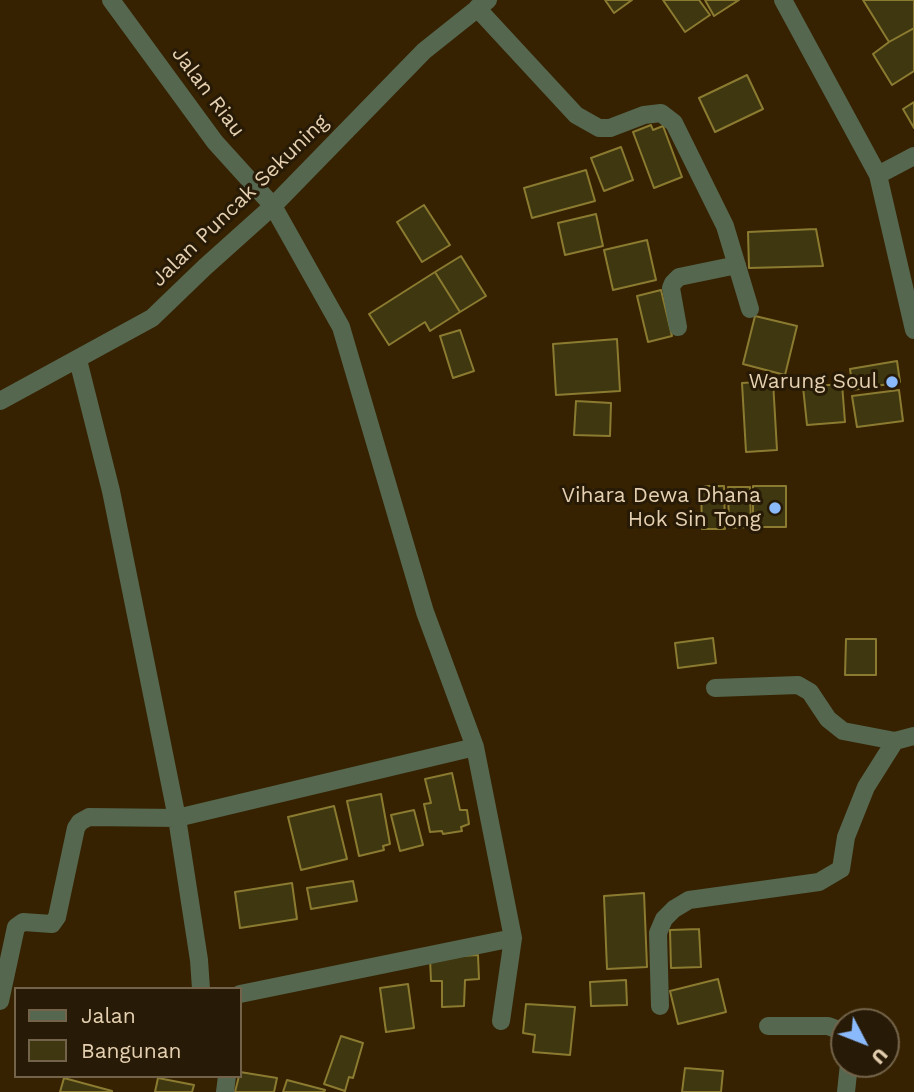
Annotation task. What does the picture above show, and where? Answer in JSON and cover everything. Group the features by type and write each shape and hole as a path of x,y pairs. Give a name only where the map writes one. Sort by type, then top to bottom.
{"street":[{"name":"Jalan Riau","path":"111,0 215,142 273,206 341,327 425,612 475,747 513,938 501,1021"},
{"path":"783,0 878,175 914,330"},
{"name":"Jalan Puncak Sekuning","path":"0,401 152,318 273,206 424,51 482,4"},
{"path":"482,4 576,115 598,128 610,128 661,113 674,124 725,226 750,309"},
{"path":"878,175 914,156"},
{"path":"678,327 671,288 673,283 679,277 737,265"},
{"path":"78,360 113,497 177,818 201,987"},
{"path":"715,688 798,685 810,692 828,719 843,731 895,741 914,736"},
{"path":"660,1006 658,933 664,919 689,900 819,882 841,869 846,837 866,787 895,741"},
{"path":"0,1001 16,927 23,922 52,924 57,917 76,828 89,817 177,818 475,747"},
{"path":"242,994 513,938"},
{"path":"768,1026 830,1027"}],"building":[{"path":"605,0 632,0 614,13"},
{"path":"663,0 699,0 710,15 685,32"},
{"path":"705,0 739,0 714,16"},
{"path":"863,0 914,0 914,28 889,42"},
{"path":"914,28 914,71 892,85 873,54"},
{"path":"747,75 763,109 715,132 699,98"},
{"path":"914,102 914,128 903,109"},
{"path":"651,125 653,130 663,126 682,177 654,188 633,132"},
{"path":"621,147 633,180 604,191 591,158"},
{"path":"586,170 595,201 532,218 524,188"},
{"path":"424,205 450,245 422,262 397,222"},
{"path":"596,214 603,246 565,255 558,223"},
{"path":"816,229 823,266 749,268 748,232"},
{"path":"647,240 656,280 613,290 604,250"},
{"path":"461,256 486,296 460,312 435,272"},
{"path":"435,272 460,312 430,331 425,322 389,345 369,314"},
{"path":"661,290 672,336 648,342 637,296"},
{"path":"755,316 797,326 785,375 743,364"},
{"path":"460,330 474,371 453,378 440,336"},
{"path":"617,339 620,391 556,395 553,344"},
{"path":"897,361 900,382 853,390 850,369"},
{"path":"773,381 777,450 746,452 742,383"},
{"path":"842,384 845,422 807,425 803,387"},
{"path":"899,390 903,421 857,427 852,396"},
{"path":"576,401 611,403 610,436 574,435"},
{"path":"701,486 724,486 725,529 702,529"},
{"path":"753,486 786,486 786,527 753,527"},
{"path":"728,487 750,487 751,527 729,528"},
{"path":"713,638 716,663 678,668 675,643"},
{"path":"846,639 876,639 876,675 845,675"},
{"path":"452,773 460,810 467,810 469,824 461,827 462,831 443,834 442,831 430,832 424,804 431,803 425,779"},
{"path":"381,794 390,844 383,846 384,850 359,856 347,801"},
{"path":"334,806 347,859 301,870 288,817"},
{"path":"414,810 423,845 400,851 391,815"},
{"path":"353,881 357,901 311,909 307,888"},
{"path":"292,883 297,919 240,928 235,892"},
{"path":"644,893 647,967 607,969 604,896"},
{"path":"699,929 701,967 671,968 670,930"},
{"path":"478,955 479,979 465,980 464,1006 442,1007 442,981 431,981 430,958"},
{"path":"718,979 726,1012 678,1024 670,991"},
{"path":"626,980 627,1005 591,1006 590,982"},
{"path":"408,984 414,1028 386,1032 380,988"},
{"path":"526,1004 575,1007 570,1055 533,1052 535,1035 523,1033"},
{"path":"341,1036 363,1043 353,1078 349,1077 345,1091 324,1084"},
{"path":"685,1068 723,1071 721,1092 682,1092"},
{"path":"242,1072 277,1078 274,1092 235,1092"},
{"path":"64,1078 112,1091 112,1092 60,1092"},
{"path":"158,1078 194,1085 192,1092 155,1092"},
{"path":"287,1080 325,1090 283,1092"}],"place":[{"name":"Warung Soul","path":"892,382"},
{"name":"Vihara Dewa Dhana Hok Sin Tong","path":"775,508"}]}
